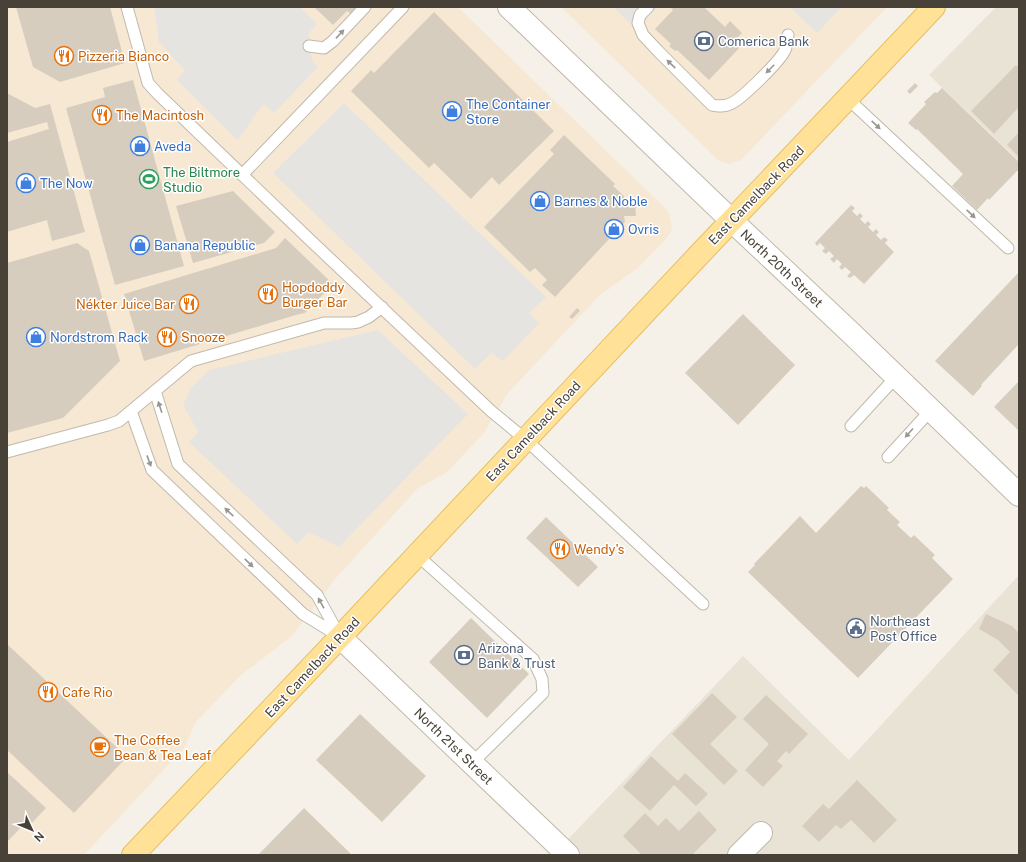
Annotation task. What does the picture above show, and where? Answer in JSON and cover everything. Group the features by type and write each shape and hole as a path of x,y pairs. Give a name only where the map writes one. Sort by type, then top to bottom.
{"main road":[{"name":"East Camelback Road","path":"134,855 418,555 731,220 934,7"}],"street":[{"name":"North 20th Street","path":"509,7 1019,495"},
{"name":"North 21st Street","path":"340,637 568,855"},
{"path":"740,855 760,833"}],"lane":[{"path":"127,7 148,82 158,94 491,411 525,439 703,604"},
{"path":"309,46 324,48 333,41 365,7"},
{"path":"242,175 402,7"},
{"path":"648,7 640,15 638,24 643,35 712,104 723,107 732,104 779,60 785,50 788,35"},
{"path":"847,98 1008,248"},
{"path":"7,452 119,421 191,361 324,323 358,322 369,317 382,307"},
{"path":"850,426 896,377"},
{"path":"155,391 178,464 317,595 340,637"},
{"path":"888,457 930,410"},
{"path":"131,411 152,470 303,614 340,637"},
{"path":"418,555 533,659 542,678 542,693 472,763"}],"shaded area":[{"path":"7,7 458,7 668,211 672,230 666,239 638,268 599,296 508,393 484,433 447,472 417,489 336,578 291,637 240,676 196,722 184,748 84,855 7,855"},
{"path":"154,7 300,7 317,24 309,33 312,60 318,67 274,113 264,104 237,140 177,80 185,70 159,42"},
{"path":"561,7 887,7 741,160 729,164 718,160"},
{"path":"613,7 658,7 637,30"},
{"path":"790,7 842,7 817,33"},
{"path":"996,7 1019,7 1019,161 929,75"},
{"path":"344,103 546,297 529,313 539,323 503,361 491,353 475,369 273,173"},
{"path":"378,330 468,414 339,547 309,532 297,544 189,442 198,432 183,405 191,388 209,370"},
{"path":"1019,575 1019,855 553,855 743,656 849,760"}],"building":[{"path":"16,7 110,7 125,63 60,82 33,67"},
{"path":"314,7 358,7 351,14 347,11 333,25"},
{"name":"Comerica Bank","path":"670,7 704,7 725,27 730,21 742,33 737,38 743,44 709,80 677,50 675,51 669,46 671,44 655,29 673,10"},
{"name":"The Container Store","path":"434,12 554,131 499,185 492,177 471,199 434,163 429,168 351,91 371,70 374,73"},
{"path":"1016,65 1019,68 1019,107 994,134 971,111"},
{"path":"133,80 184,266 115,285 66,108 105,97 103,88"},
{"path":"915,83 918,86 910,94 907,91"},
{"path":"942,88 1019,162 1019,169 989,200 988,198 977,210 952,186 963,174 917,129 916,130 908,123 926,104 924,102"},
{"path":"7,93 35,108 50,104 85,232 52,241 47,220 7,232 7,142 49,129 47,122 7,133"},
{"path":"1019,132 1019,157 1007,145"},
{"path":"564,135 615,184 613,186 624,196 624,203 635,203 636,216 624,216 625,222 555,297 542,285 547,280 535,268 530,272 484,227 554,154 550,150"},
{"path":"233,191 275,232 264,243 193,263 176,206"},
{"path":"851,205 855,208 852,211 857,216 860,213 863,216 860,219 865,224 868,221 871,224 868,227 873,232 876,229 879,232 876,235 881,240 884,237 888,240 885,243 894,252 864,284 854,275 850,278 847,276 851,272 845,267 842,270 839,267 842,264 837,259 834,263 830,259 834,256 829,251 826,254 822,251 825,248 820,243 817,246 815,243"},
{"path":"285,238 333,284 305,313 144,361 124,294 276,248"},
{"path":"77,243 89,251 120,361 63,418 7,433 7,263"},
{"path":"1019,272 1019,344 981,385 982,386 973,396 935,361"},
{"path":"577,308 580,311 572,319 569,317"},
{"path":"743,314 795,365 738,425 685,373"},
{"path":"1019,381 1019,431 994,407"},
{"name":"Northeast Post Office","path":"861,486 864,488 866,486 889,508 887,510 900,522 897,525 911,538 914,535 935,555 932,558 953,579 858,678 748,572 800,516 816,533"},
{"path":"546,517 598,567 578,587 526,538"},
{"path":"986,614 1012,626 1019,633 1019,696 993,670 1010,652 998,640 979,629"},
{"path":"471,618 529,674 487,718 429,662"},
{"path":"7,644 127,757 74,813 7,750"},
{"path":"712,693 737,717 710,744 738,771 724,785 672,734"},
{"path":"766,695 808,734 789,754 786,751 777,761 783,766 763,787 745,770 769,744 743,719"},
{"path":"360,714 426,776 382,822 316,760"},
{"path":"651,756 678,781 685,773 708,794 696,806 674,785 650,811 623,787"},
{"path":"7,772 46,808 31,824 27,821 7,842"},
{"path":"857,780 897,820 874,843 851,820 841,829 836,825 819,842 802,826 823,804 829,809"},
{"path":"304,808 352,855 258,855"},
{"path":"699,811 717,830 692,855 642,855 623,836 645,813 658,826 666,818 679,831"}],"place":[{"name":"Comerica Bank","path":"704,41"},
{"name":"Pizzeria Bianco","path":"64,56"},
{"name":"The Container Store","path":"452,111"},
{"name":"The Macintosh","path":"102,115"},
{"name":"Aveda","path":"140,146"},
{"name":"The Biltmore Studio","path":"149,179"},
{"name":"The Now","path":"26,183"},
{"name":"Barnes & Noble","path":"540,201"},
{"name":"Ovris","path":"614,229"},
{"name":"Banana Republic","path":"140,245"},
{"name":"Hopdoddy Burger Bar","path":"268,294"},
{"name":"Nékter Juice Bar","path":"189,304"},
{"name":"Nordstrom Rack","path":"36,337"},
{"name":"Snooze","path":"167,337"},
{"name":"Wendy's","path":"560,549"},
{"name":"Northeast Post Office","path":"856,628"},
{"name":"Arizona Bank & Trust","path":"464,655"},
{"name":"Cafe Rio","path":"48,692"},
{"name":"The Coffee Bean & Tea Leaf","path":"100,747"}]}
